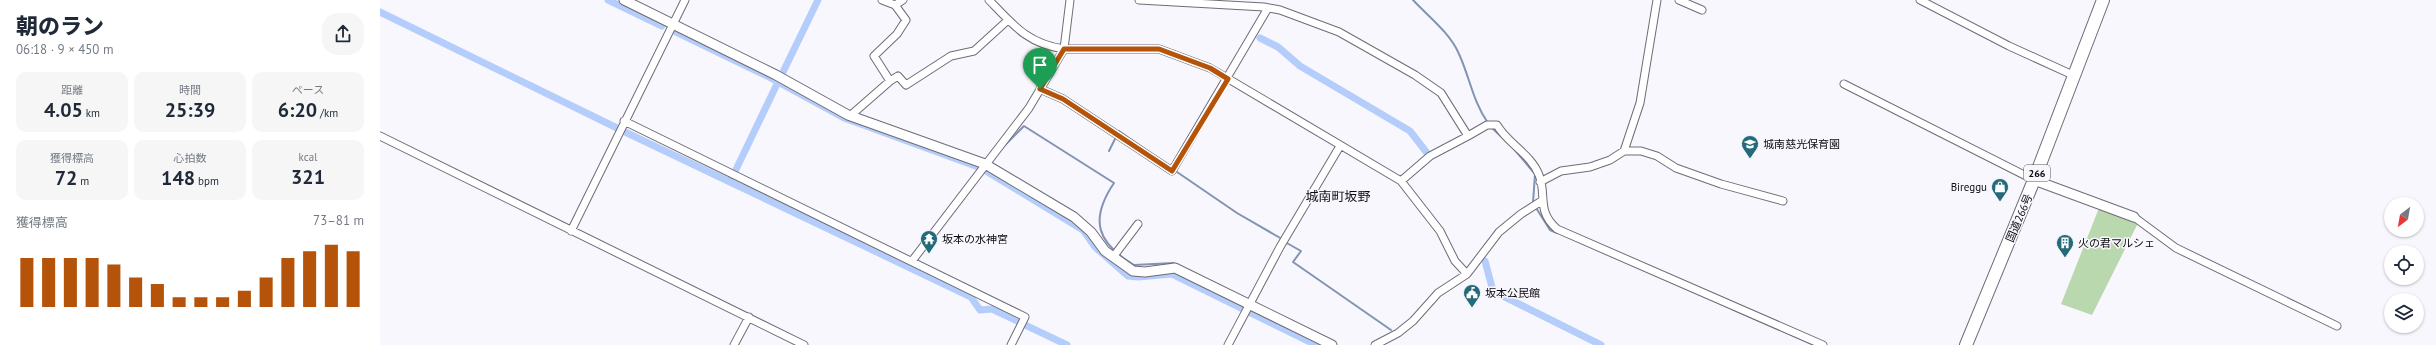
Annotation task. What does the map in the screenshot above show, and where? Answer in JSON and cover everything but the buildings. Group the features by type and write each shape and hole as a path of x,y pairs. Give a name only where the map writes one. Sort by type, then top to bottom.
{"highway":[{"name":"国道266号","path":"1966,345 2034,180 2103,0"}],"street":[{"path":"624,0 783,79 850,116 985,164 1074,217 1091,232 1105,251 1133,271 1145,272 1175,268 1332,345"},
{"path":"571,231 685,0"},
{"path":"882,0 895,5 906,20 897,34 874,56 890,81"},
{"path":"895,5 903,0"},
{"path":"989,0 1008,20 1035,42 1064,49 1159,49 1210,68 1401,181 1440,230 1455,261 1467,274"},
{"path":"912,261 1029,108 1064,49 1070,0"},
{"path":"1139,0 1280,10 1339,32 1415,75 1441,92 1468,136"},
{"path":"1040,89 1063,99 1172,171 1228,79 1267,8 1268,0"},
{"path":"1624,151 1640,103 1656,0"},
{"path":"1680,0 1702,10"},
{"path":"1920,0 2009,46 2075,76"},
{"path":"850,116 890,81 898,76 906,85 951,56 974,51 1008,20"},
{"path":"1844,84 2034,180 2134,217 2176,248 2337,326"},
{"path":"624,121 1024,317 1011,345"},
{"path":"1401,181 1430,156 1488,125 1497,125 1517,145 1540,175 1545,211 1551,224 1557,229 1823,345"},
{"path":"380,136 804,345"},
{"path":"1228,345 1249,305 1340,146"},
{"path":"1540,182 1561,171 1590,166 1610,160 1624,151 1641,152 1658,156 1676,168 1706,179 1783,201"},
{"path":"1375,345 1398,333 1413,321 1438,293 1467,274 1499,232 1521,214 1543,200"},
{"path":"1113,257 1138,224"},
{"path":"734,345 749,317"}],"green space":[{"path":"2099,208 2138,223 2092,315 2061,304"}],"waterway":[{"path":"608,0 662,26"},
{"path":"783,72 818,0"},
{"path":"1413,0 1445,32 1455,46 1463,63 1475,98 1488,123"},
{"path":"380,12 617,128"},
{"path":"676,32 767,76 844,118 981,168 1083,230 1095,247 1128,276 1138,277 1172,274 1316,345"},
{"path":"1260,38 1278,47 1300,66 1410,131 1427,153"},
{"path":"623,131 730,182 778,82"},
{"path":"1004,146 1024,126 1114,183 1101,208 1101,230 1105,239 1121,257 1134,265 1174,263"},
{"path":"1491,127 1508,143"},
{"path":"1118,133 1119,131 1149,152"},
{"path":"1109,151 1116,137"},
{"path":"1514,149 1535,174 1533,203 1550,230 1557,233"},
{"path":"1177,172 1237,213 1282,239"},
{"path":"730,182 971,297 980,310 992,309 1067,345"},
{"path":"1285,242 1301,251 1293,262 1391,330"},
{"path":"1485,261 1493,291 1601,345"},
{"path":"1732,309 1814,345"}],"place":[{"name":"城南慈光保育園","path":"1750,159"},
{"name":"Bireggu","path":"2000,202"},
{"name":"坂本の水神宮","path":"929,254"},
{"name":"火の君マルシェ","path":"2065,258"},
{"name":"坂本公民館","path":"1472,308"}],"district":[{"name":"城南町坂野","path":"1338,196"}],"route":[{"path":"1064,49 1159,49 1210,68 1228,79 1172,171 1063,99 1040,89 1064,49"}]}
